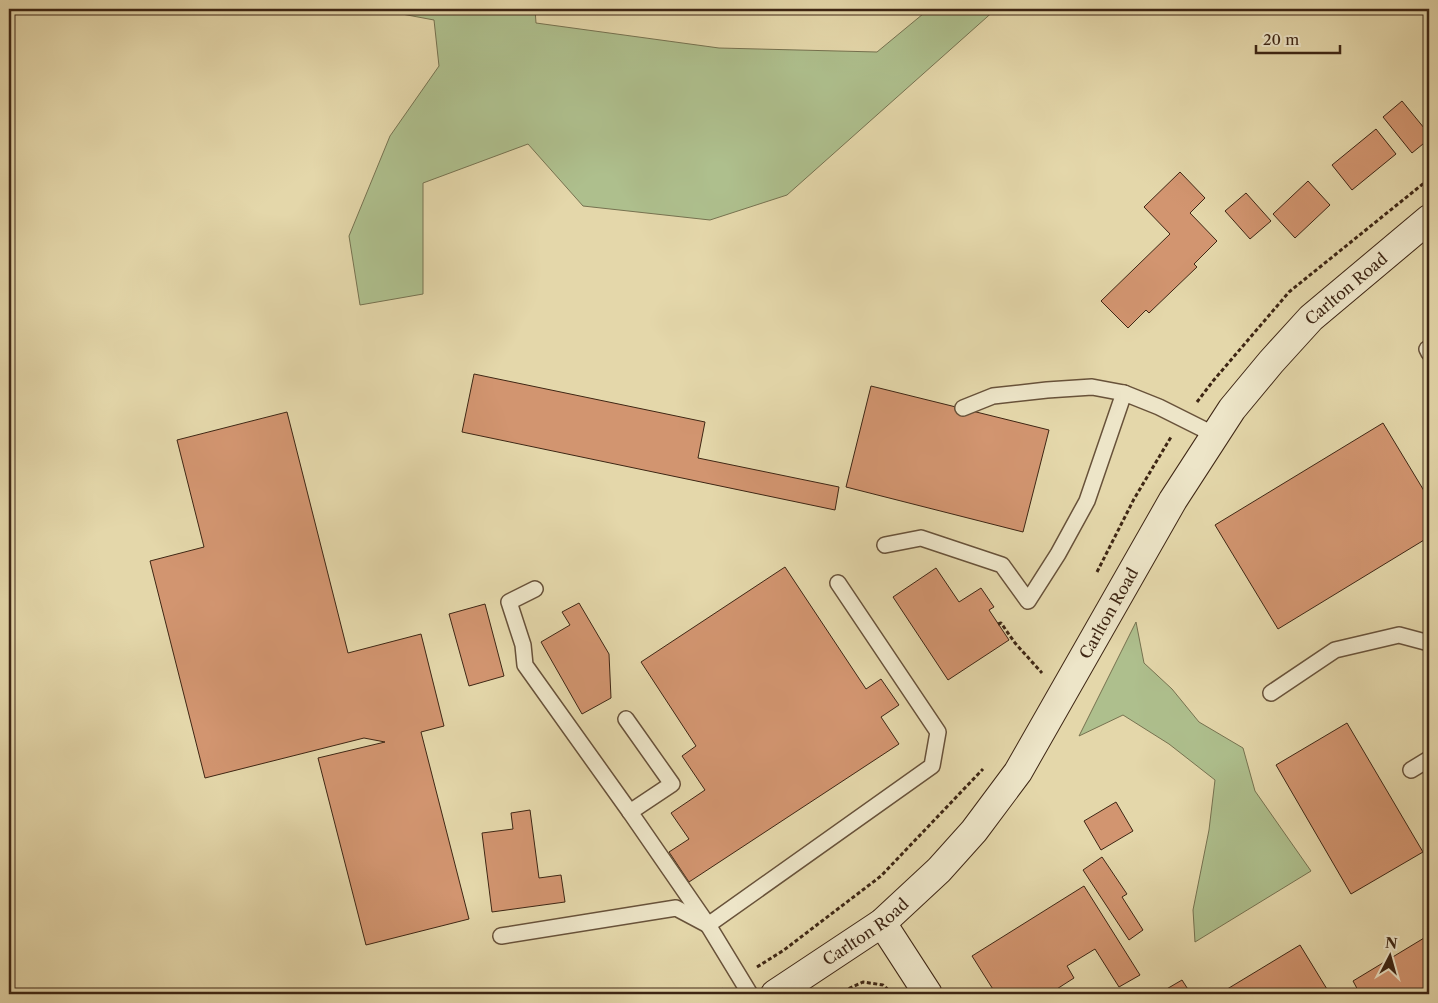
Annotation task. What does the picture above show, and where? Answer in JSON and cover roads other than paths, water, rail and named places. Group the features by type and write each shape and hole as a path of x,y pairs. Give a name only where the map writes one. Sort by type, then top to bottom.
{"main road":[{"name":"Carlton Road","path":"775,994 882,923 939,870 974,831 1018,772 1173,500 1238,402 1311,318 1429,219"},
{"path":"882,923 928,994"}],"lane":[{"path":"963,408 993,396 1092,387 1124,394 1159,408 1215,435"},
{"path":"885,545 921,538 1002,565 1028,601 1058,554 1087,501 1124,394"},
{"path":"708,925 932,766 938,732 838,583"},
{"path":"535,589 509,602 523,645 525,665 708,925 750,994"},
{"path":"1271,693 1335,650 1399,635 1429,643"},
{"path":"626,719 672,784 630,812"},
{"path":"1411,770 1429,759"},
{"path":"501,936 676,908 708,925"}]}
